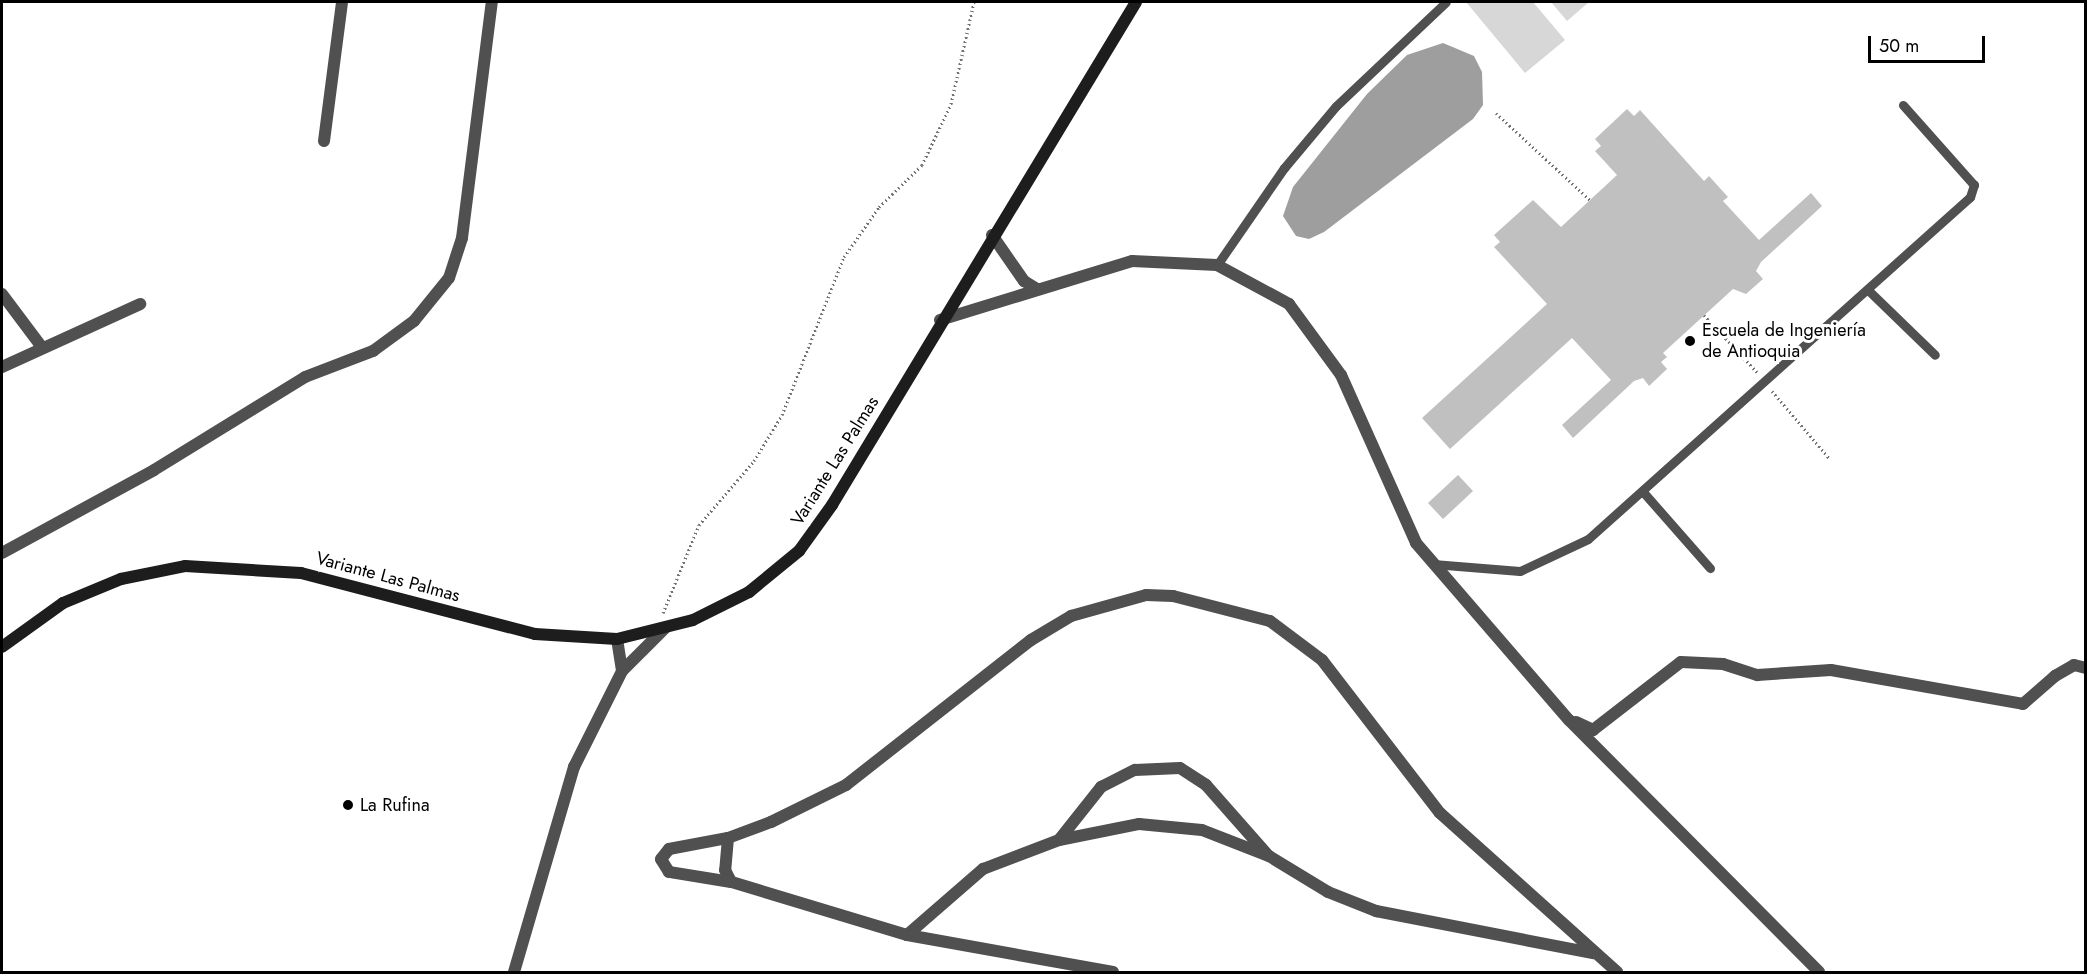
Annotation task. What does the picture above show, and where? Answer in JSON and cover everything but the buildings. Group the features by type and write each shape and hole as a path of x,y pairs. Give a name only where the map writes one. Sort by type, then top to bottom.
{"main road":[{"name":"Variante Las Palmas","path":"2,647 63,603 121,579 185,566 301,573 535,634 617,639 693,620 749,592 798,551 832,505 940,320 1136,2"}],"street":[{"path":"324,141 342,2"},
{"path":"2,553 154,470 305,377 374,351 414,321 449,278 462,238 492,2"},
{"path":"992,235 1024,281 1037,290"},
{"path":"940,320 1132,261 1217,265 1289,304 1320,340 1341,375 1395,504 1433,564 1569,720 1820,972"},
{"path":"2,294 41,346"},
{"path":"2,367 41,346 140,304"},
{"path":"1113,972 907,935 731,882 669,872 661,861 669,849 728,838 846,785 1031,640 1071,616 1146,595 1192,598 1270,621 1322,660 1440,813 1617,972"},
{"path":"514,972 574,767 622,671 661,628"},
{"path":"617,639 622,671"},
{"path":"1569,720 1593,730 1681,662 1723,664 1757,675 1831,670 2023,704 2055,676 2074,665 2085,668"},
{"path":"1059,840 1101,787 1135,770 1180,768 1206,785 1269,856"},
{"path":"907,935 983,869 1059,840 1139,824 1202,830 1269,856 1328,892 1376,911 1594,953"},
{"path":"728,838 725,870 731,882"}],"lane":[{"path":"1217,265 1284,168 1336,106 1446,2"},
{"path":"1433,564 1528,568 1588,539 1644,493 1974,192 1903,105"},
{"path":"1869,290 1935,355"},
{"path":"1644,493 1710,568"}],"path":[{"path":"661,628 699,525 753,461 782,415 844,257 879,207 922,165 951,104 974,2"},
{"path":"1496,113 1516,134 1590,200"}],"shaded area":[{"path":"1466,2 1533,2 1565,40 1525,73"},
{"path":"1551,2 1589,2 1567,21"},
{"path":"1443,43 1474,56 1482,72 1483,105 1473,119 1324,232 1309,239 1296,236 1283,216 1293,187 1367,94 1407,55"}],"place":[{"name":"Escuela de Ingeniería de Antioquia","path":"1690,341"},
{"name":"La Rufina","path":"348,805"}]}
